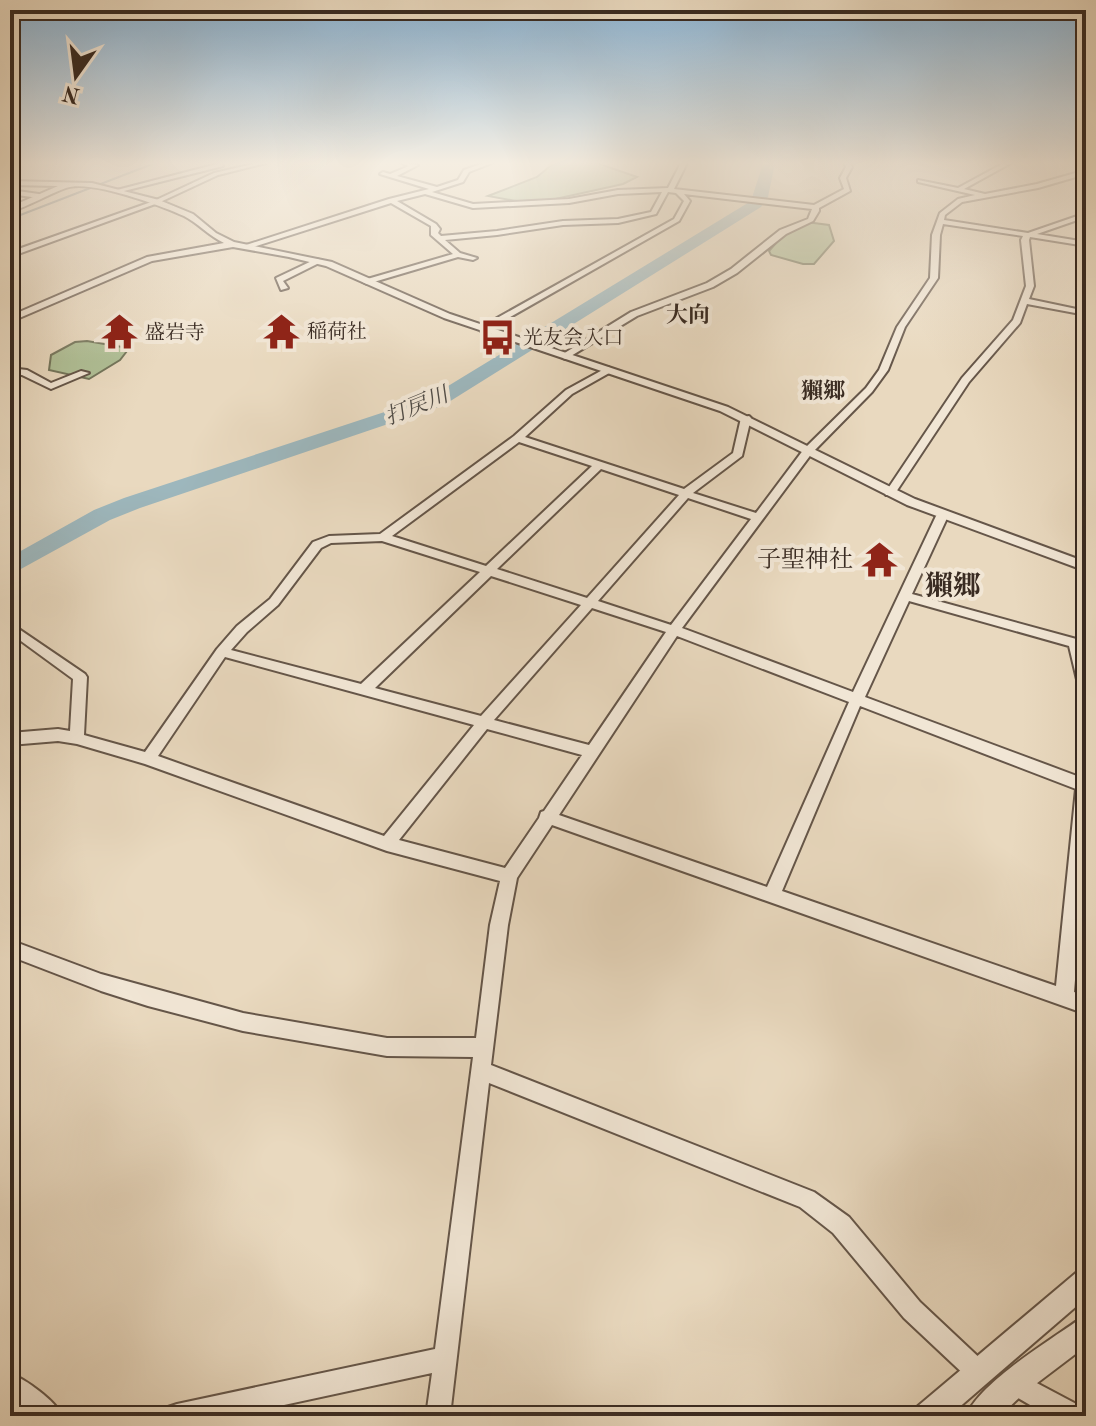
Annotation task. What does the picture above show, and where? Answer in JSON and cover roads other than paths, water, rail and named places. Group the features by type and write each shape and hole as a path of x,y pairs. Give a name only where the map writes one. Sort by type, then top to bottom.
{"street":[{"path":"10,255 80,230"},
{"path":"206,230 232,244 319,261 484,329 703,401 746,418 890,493 942,516 1086,567"},
{"path":"244,247 299,230"},
{"path":"436,230 434,233 458,255"},
{"path":"439,238 520,230"},
{"path":"484,329 660,230"},
{"path":"566,356 634,314 700,291 789,230"},
{"path":"438,1416 499,925 509,876 674,630 808,451 869,390 883,370 901,327 934,278 938,230"},
{"path":"993,230 1086,244"},
{"path":"1027,235 1043,230"},
{"path":"890,493 965,380 1017,321 1030,286 1027,235"},
{"path":"10,319 150,259 232,244"},
{"path":"367,282 458,255 473,258"},
{"path":"284,288 279,280 319,261"},
{"path":"1025,301 1086,313"},
{"path":"383,537 518,438 569,392 608,370"},
{"path":"10,371 24,372 51,386 84,373"},
{"path":"387,844 485,721 687,492 738,454 746,418"},
{"path":"518,438 759,518"},
{"path":"363,691 599,465"},
{"path":"771,897 857,698 942,516"},
{"path":"148,759 222,652 242,629 274,602 317,545 329,540 383,537 674,630 1084,786"},
{"path":"906,596 1075,643 1082,648 1086,688"},
{"path":"10,627 80,677 77,738"},
{"path":"222,652 590,751"},
{"path":"10,739 58,735 77,738 148,759 387,844 509,876"},
{"path":"1064,998 1081,870 1086,762"},
{"path":"546,817 1086,1005"},
{"path":"10,948 39,961 192,1012 390,1047 485,1047"},
{"path":"482,1071 807,1199 841,1225 912,1310 978,1372"},
{"path":"928,1416 1086,1281"},
{"path":"980,1416 1014,1383 1086,1330"},
{"path":"177,1416 444,1359"},
{"path":"1014,1383 1073,1416"},
{"path":"10,1385 50,1416"}],"waterway":[{"name":"打戻川","path":"10,567 102,515 132,503 437,401 715,230"}],"place":[{"name":"稲荷社","path":"281,331"},
{"name":"盛岩寺","path":"119,332"},
{"name":"光友会入口","path":"497,337"},
{"name":"子聖神社","path":"879,559"}],"district":[{"name":"大向","path":"688,314"},
{"name":"獺郷","path":"823,390"},
{"name":"獺郷","path":"953,585"}]}
